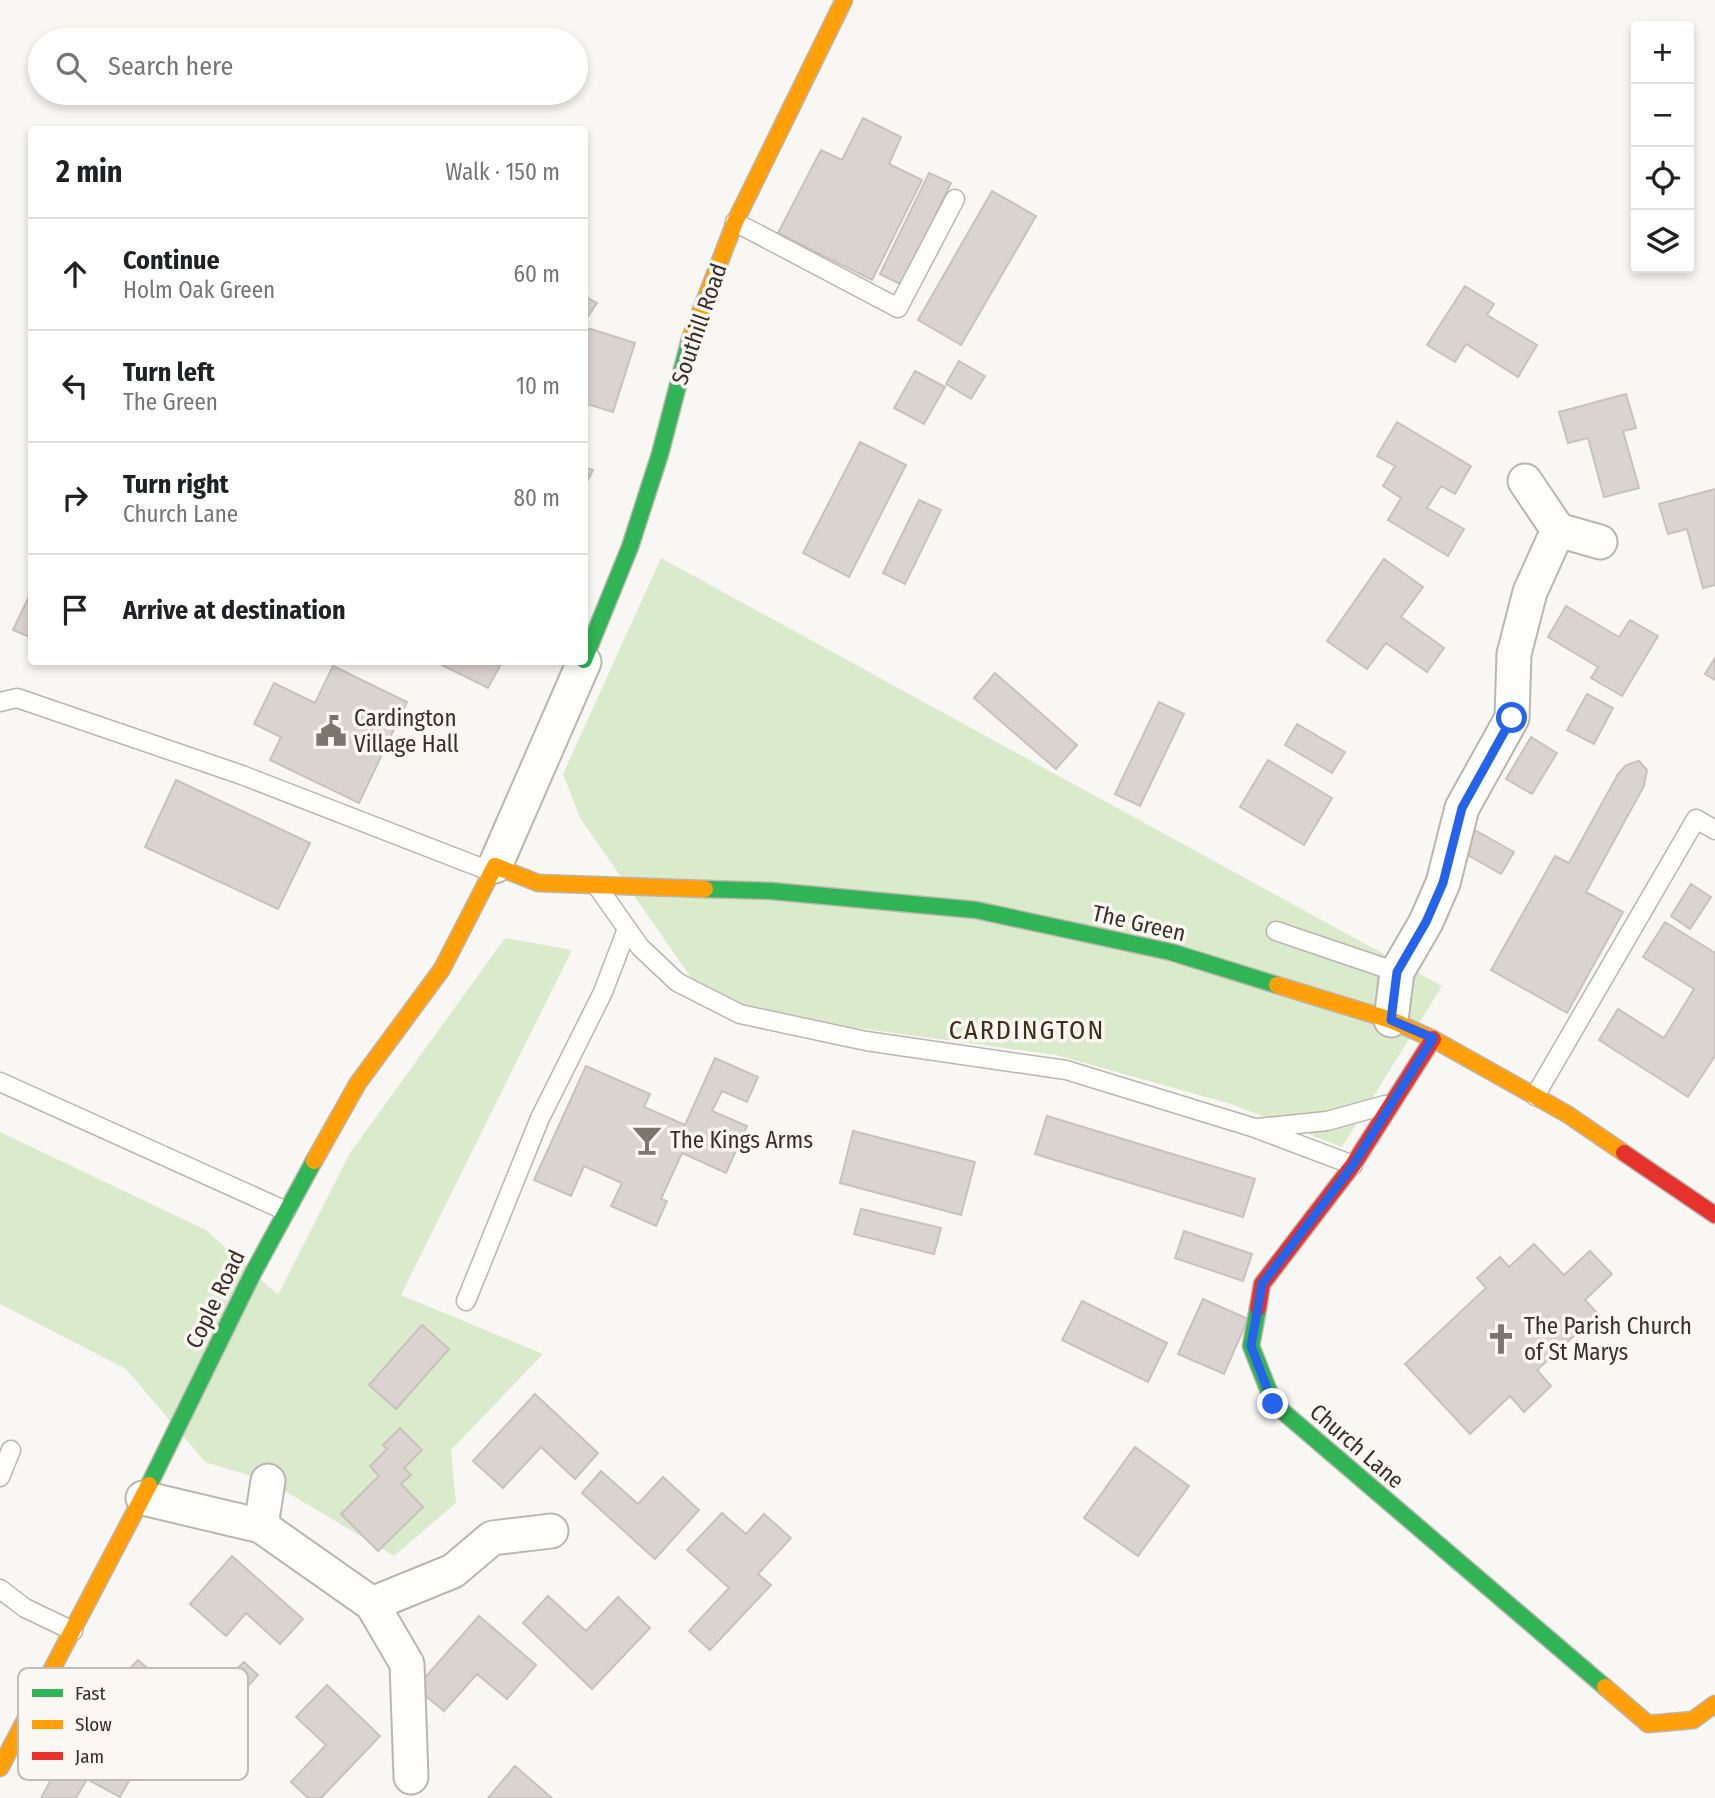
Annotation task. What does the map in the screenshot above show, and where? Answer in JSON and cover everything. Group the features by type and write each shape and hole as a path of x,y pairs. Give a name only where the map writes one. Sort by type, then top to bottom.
{"street":[{"name":"Southill Road","path":"588,651 631,547 660,454 687,347 735,222 844,0"},
{"path":"1525,481 1558,530 1600,542"},
{"path":"1391,1020 1397,972 1426,922 1443,883 1462,808 1512,718 1514,654 1530,592 1558,530"},
{"name":"Southill Road","path":"494,869 582,665"},
{"name":"The Green","path":"494,869 538,883 771,891 976,910 1171,952 1391,1020 1433,1038 1567,1114 1715,1215"},
{"name":"Cople Road","path":"53,1668 144,1498 286,1211 358,1083 442,969 494,869"},
{"name":"Church Lane","path":"1433,1038 1353,1165 1262,1284 1251,1346 1273,1404 1648,1724 1693,1720 1715,1703"},
{"path":"261,1526 268,1481"},
{"path":"144,1498 261,1526 372,1604 407,1664 411,1777"},
{"path":"372,1604 453,1571 492,1538 551,1531"},
{"name":"Cople Road","path":"0,1768 18,1734"}],"lane":[{"path":"735,222 898,308 955,199"},
{"path":"0,702 17,698 242,775 494,869"},
{"path":"1535,1096 1696,819 1715,830"},
{"path":"598,887 640,947 677,982 740,1014 866,1041 1066,1070 1255,1128 1353,1165"},
{"path":"466,1301 540,1118 603,992 627,929"},
{"path":"1276,931 1397,972"},
{"path":"0,1082 286,1211"},
{"path":"1255,1128 1327,1121 1392,1104"},
{"path":"0,1478 11,1450"},
{"path":"0,1589 25,1608 73,1631"}],"green space":[{"path":"661,558 1442,986 1342,1147 1231,1104 1056,1055 857,1028 741,1004 692,979 580,818 563,774"},
{"path":"505,938 572,950 401,1295 543,1354 451,1450 456,1503 394,1556 268,1481 205,1462 126,1369 0,1304 0,1132 206,1230 278,1295 350,1153"}],"building":[{"path":"863,118 901,137 889,164 922,180 872,280 778,233 821,150 842,160"},
{"path":"929,173 951,183 902,285 880,274"},
{"path":"992,191 1036,216 961,345 918,320"},
{"path":"1465,286 1494,304 1487,315 1537,345 1518,377 1466,344 1455,362 1427,345"},
{"path":"588,298 597,303 588,316"},
{"path":"588,328 635,343 613,412 588,404"},
{"path":"959,361 985,376 971,399 946,384"},
{"path":"915,371 945,387 924,424 894,408"},
{"path":"1626,394 1636,428 1623,431 1639,488 1604,497 1588,438 1568,443 1559,412"},
{"path":"1397,422 1471,466 1455,494 1441,486 1427,508 1464,529 1448,556 1388,520 1401,498 1383,486 1395,466 1377,456"},
{"path":"860,442 906,465 849,577 803,553"},
{"path":"1715,489 1715,585 1703,588 1687,529 1668,534 1659,504"},
{"path":"919,500 941,510 905,584 883,573"},
{"path":"1384,559 1423,587 1401,617 1444,648 1427,672 1386,643 1367,669 1327,641"},
{"path":"28,598 28,636 13,630"},
{"path":"1566,606 1619,637 1630,620 1658,636 1622,696 1591,678 1598,667 1548,637"},
{"path":"1715,658 1715,680 1705,674"},
{"path":"442,665 500,665 488,688"},
{"name":"Cardington Village Hall","path":"333,666 407,702 359,803 270,760 281,737 254,724 274,683 315,703"},
{"path":"995,673 1077,745 1056,769 974,698"},
{"path":"1587,694 1613,708 1594,744 1567,730"},
{"path":"1159,702 1184,714 1140,806 1115,794"},
{"path":"1297,724 1345,752 1332,773 1285,745"},
{"path":"1531,737 1557,753 1532,794 1506,779"},
{"path":"1268,760 1332,798 1304,845 1240,807"},
{"path":"1639,761 1647,770 1644,786 1586,892 1623,912 1567,1013 1491,970 1555,856 1569,863 1618,774 1626,765"},
{"path":"176,780 310,843 278,909 145,847"},
{"path":"1473,829 1514,852 1501,874 1461,851"},
{"path":"1691,884 1711,897 1690,929 1671,916"},
{"path":"1665,922 1715,953 1715,1056 1688,1097 1599,1040 1618,1009 1664,1038 1694,989 1643,957"},
{"name":"The Kings Arms","path":"715,1058 758,1077 747,1102 722,1091 712,1111 747,1126 726,1173 682,1153 661,1199 667,1201 656,1226 611,1206 622,1183 584,1166 571,1196 534,1180 586,1066 650,1094 644,1107 685,1125"},
{"path":"1047,1116 1255,1179 1243,1217 1035,1154"},
{"path":"853,1131 975,1162 961,1215 840,1183"},
{"path":"861,1209 941,1228 934,1254 854,1234"},
{"path":"1184,1231 1252,1254 1243,1281 1175,1258"},
{"name":"The Parish Church of St Marys","path":"1534,1244 1564,1275 1590,1251 1612,1274 1585,1300 1598,1314 1537,1370 1551,1386 1524,1412 1510,1396 1470,1434 1405,1364 1486,1288 1477,1278 1500,1257 1509,1267"},
{"path":"1203,1299 1248,1319 1224,1374 1178,1354"},
{"path":"1082,1301 1167,1343 1148,1382 1062,1340"},
{"path":"422,1325 449,1349 396,1409 369,1385"},
{"path":"535,1394 598,1453 575,1479 541,1447 503,1488 473,1461"},
{"path":"400,1428 422,1450 404,1468 411,1475 401,1484 423,1507 378,1551 341,1514 379,1476 370,1466 387,1449 383,1445"},
{"path":"1135,1447 1189,1486 1138,1556 1084,1518"},
{"path":"601,1471 638,1504 663,1477 699,1510 655,1559 582,1493"},
{"path":"722,1513 746,1534 764,1514 791,1538 758,1574 771,1585 710,1650 689,1631 729,1588 687,1550"},
{"path":"232,1556 303,1619 280,1644 246,1613 226,1636 190,1604"},
{"path":"548,1596 586,1631 618,1597 650,1628 592,1689 523,1623"},
{"path":"479,1616 536,1665 507,1699 477,1674 444,1711 416,1688"},
{"path":"138,1660 147,1668 130,1668"},
{"path":"244,1662 258,1675 248,1686 248,1668 238,1668"},
{"path":"327,1685 380,1736 321,1798 308,1798 291,1782 326,1745 296,1717"},
{"path":"515,1766 552,1798 488,1798"},
{"path":"51,1780 86,1780 76,1798 41,1798"},
{"path":"89,1780 129,1780 120,1797"}],"traffic: fast":[{"path":"588,650 630,547 660,454 690,339"},
{"path":"705,889 771,891 976,910 1171,952 1277,985"},
{"path":"149,1485 253,1273 314,1161"},
{"path":"1258,1308 1251,1346 1274,1404 1605,1687"}],"traffic: slow":[{"path":"690,339 735,222 844,0"},
{"path":"314,1161 358,1083 442,969 495,866 538,883 705,889"},
{"path":"1277,985 1391,1020 1433,1039 1567,1114 1624,1153"},
{"path":"53,1668 149,1485"},
{"path":"1605,1687 1648,1724 1693,1720 1715,1704"},
{"path":"0,1768 18,1734"}],"traffic: jam":[{"path":"1258,1308 1262,1284 1353,1165 1433,1039"},
{"path":"1624,1153 1715,1215"}],"place":[{"name":"Cardington Village Hall","path":"331,731"},
{"name":"The Kings Arms","path":"647,1140"},
{"name":"The Parish Church of St Marys","path":"1501,1339"}],"district":[{"name":"CARDINGTON","path":"1027,1030"}],"route":[{"path":"1273,1404 1251,1346 1262,1284 1353,1165 1433,1038 1391,1020 1397,972 1426,922 1443,883 1462,808 1512,718"}]}
